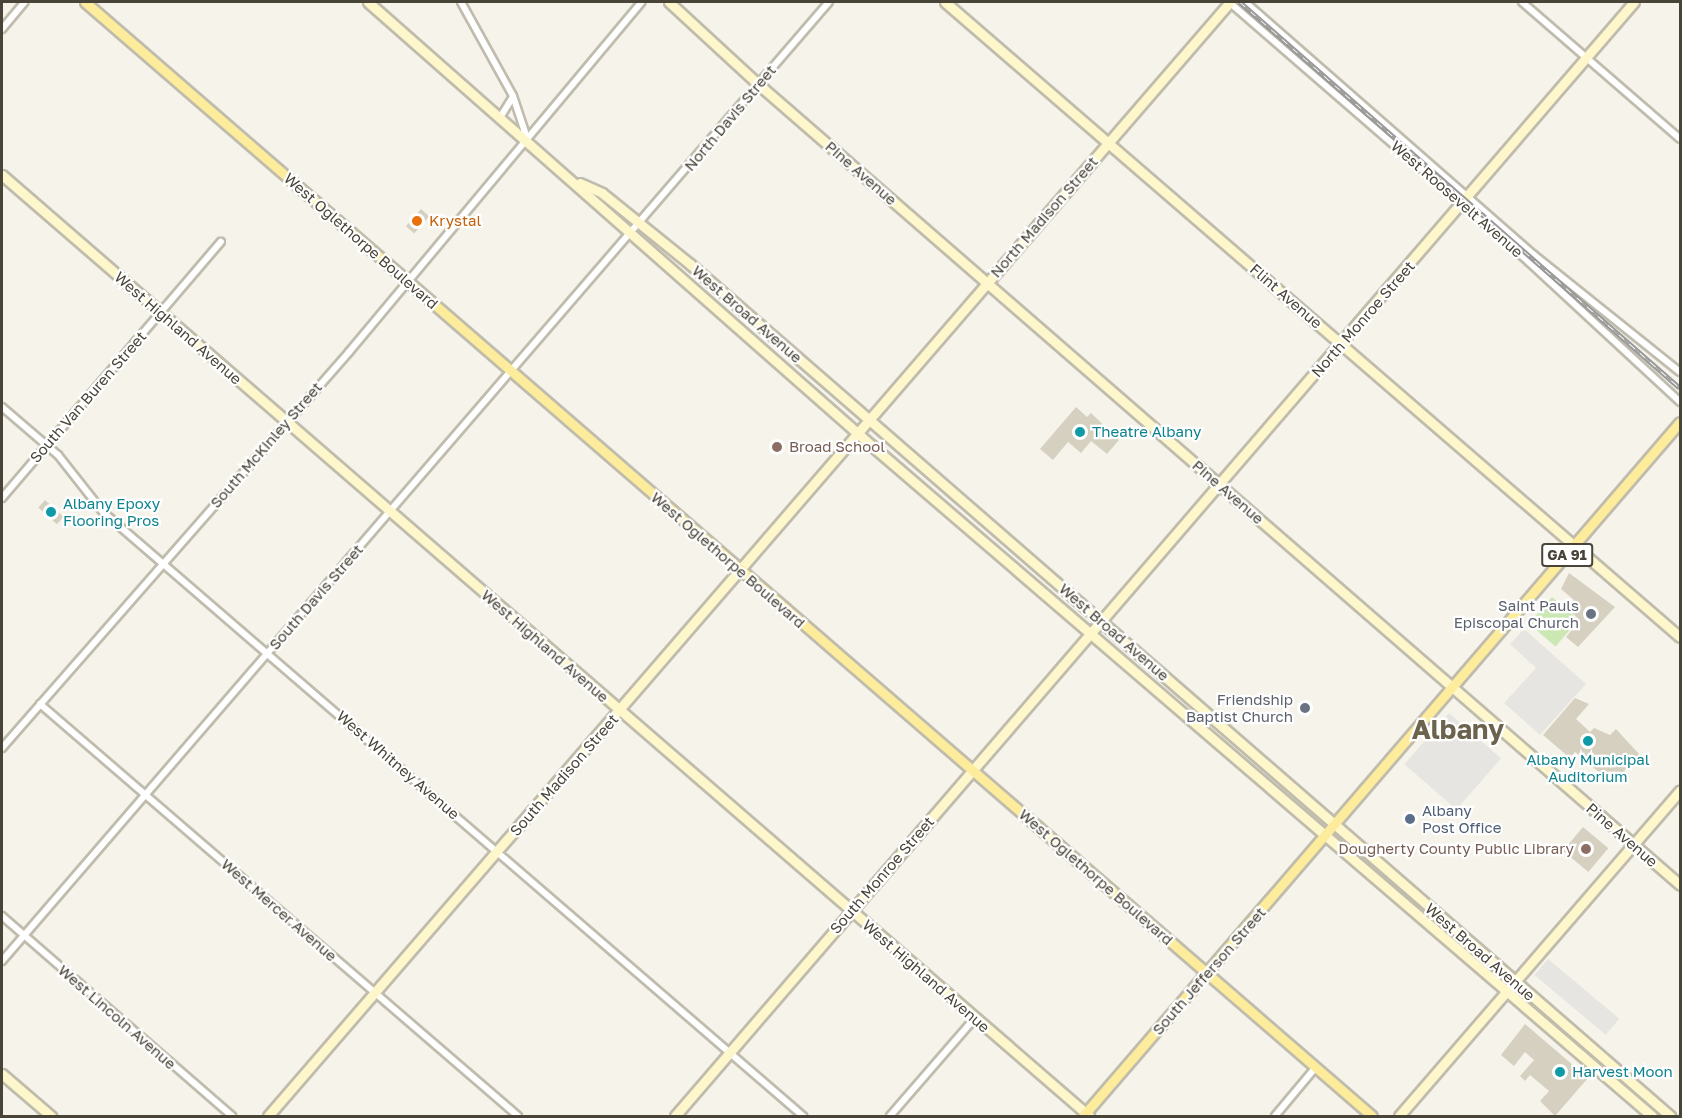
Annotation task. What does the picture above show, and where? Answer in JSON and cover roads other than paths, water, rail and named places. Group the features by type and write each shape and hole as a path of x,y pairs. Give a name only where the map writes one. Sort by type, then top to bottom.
{"main road":[{"name":"West Oglethorpe Boulevard","path":"84,2 1372,1116"},
{"name":"West Broad Avenue","path":"368,2 578,182 630,233 859,434 1652,1116"},
{"name":"Pine Avenue","path":"669,2 758,84 1680,885"},
{"name":"Flint Avenue","path":"945,2 1680,637"},
{"name":"North Madison Street","path":"859,434 1230,2"},
{"name":"North Monroe Street","path":"1091,635 1634,2"},
{"name":"West Highland Avenue","path":"2,175 1086,1116"},
{"name":"West Broad Avenue","path":"578,182 602,194 640,223 1103,622 1670,1116"},
{"name":"GA 91","path":"1335,825 1680,422"},
{"name":"South Madison Street","path":"268,1116 859,434"},
{"name":"South Monroe Street","path":"675,1116 1091,635"},
{"path":"1399,1116 1680,790"},
{"name":"South Jefferson Street","path":"1086,1116 1335,825"},
{"path":"2,1074 51,1116"}],"street":[{"path":"2,29 25,2"},
{"path":"461,2 513,96 527,138"},
{"name":"South McKinley Street","path":"2,748 408,281 642,2"},
{"name":"North Davis Street","path":"630,233 829,2"},
{"name":"West Roosevelt Avenue","path":"1230,2 1464,200 1617,325 1680,372"},
{"name":"West Roosevelt Avenue","path":"1245,2 1464,200 1680,402"},
{"path":"1522,2 1680,139"},
{"path":"501,116 513,96"},
{"name":"South Davis Street","path":"2,961 630,233"},
{"name":"South Van Buren Street","path":"2,498 221,242"},
{"name":"West Whitney Avenue","path":"2,407 68,466 90,499 803,1116"},
{"name":"West Mercer Avenue","path":"40,704 518,1116"},
{"name":"West Lincoln Avenue","path":"2,916 232,1116"},
{"path":"890,1116 975,1018"},
{"path":"1275,1116 1316,1067"}],"railway":[{"path":"1240,2 1680,388"}],"place":[{"name":"Krystal","path":"417,221"},
{"name":"Theatre Albany","path":"1080,432"},
{"name":"Broad School","path":"777,447"},
{"name":"Albany Epoxy Flooring Pros","path":"51,512"},
{"name":"Saint Pauls Episcopal Church","path":"1591,614"},
{"name":"Friendship Baptist Church","path":"1305,708"},
{"name":"Albany Municipal Auditorium","path":"1588,741"},
{"name":"Albany Post Office","path":"1410,819"},
{"name":"Dougherty County Public Library","path":"1586,849"},
{"name":"Harvest Moon","path":"1560,1072"}],"district":[{"name":"Albany","path":"1458,730"}]}
